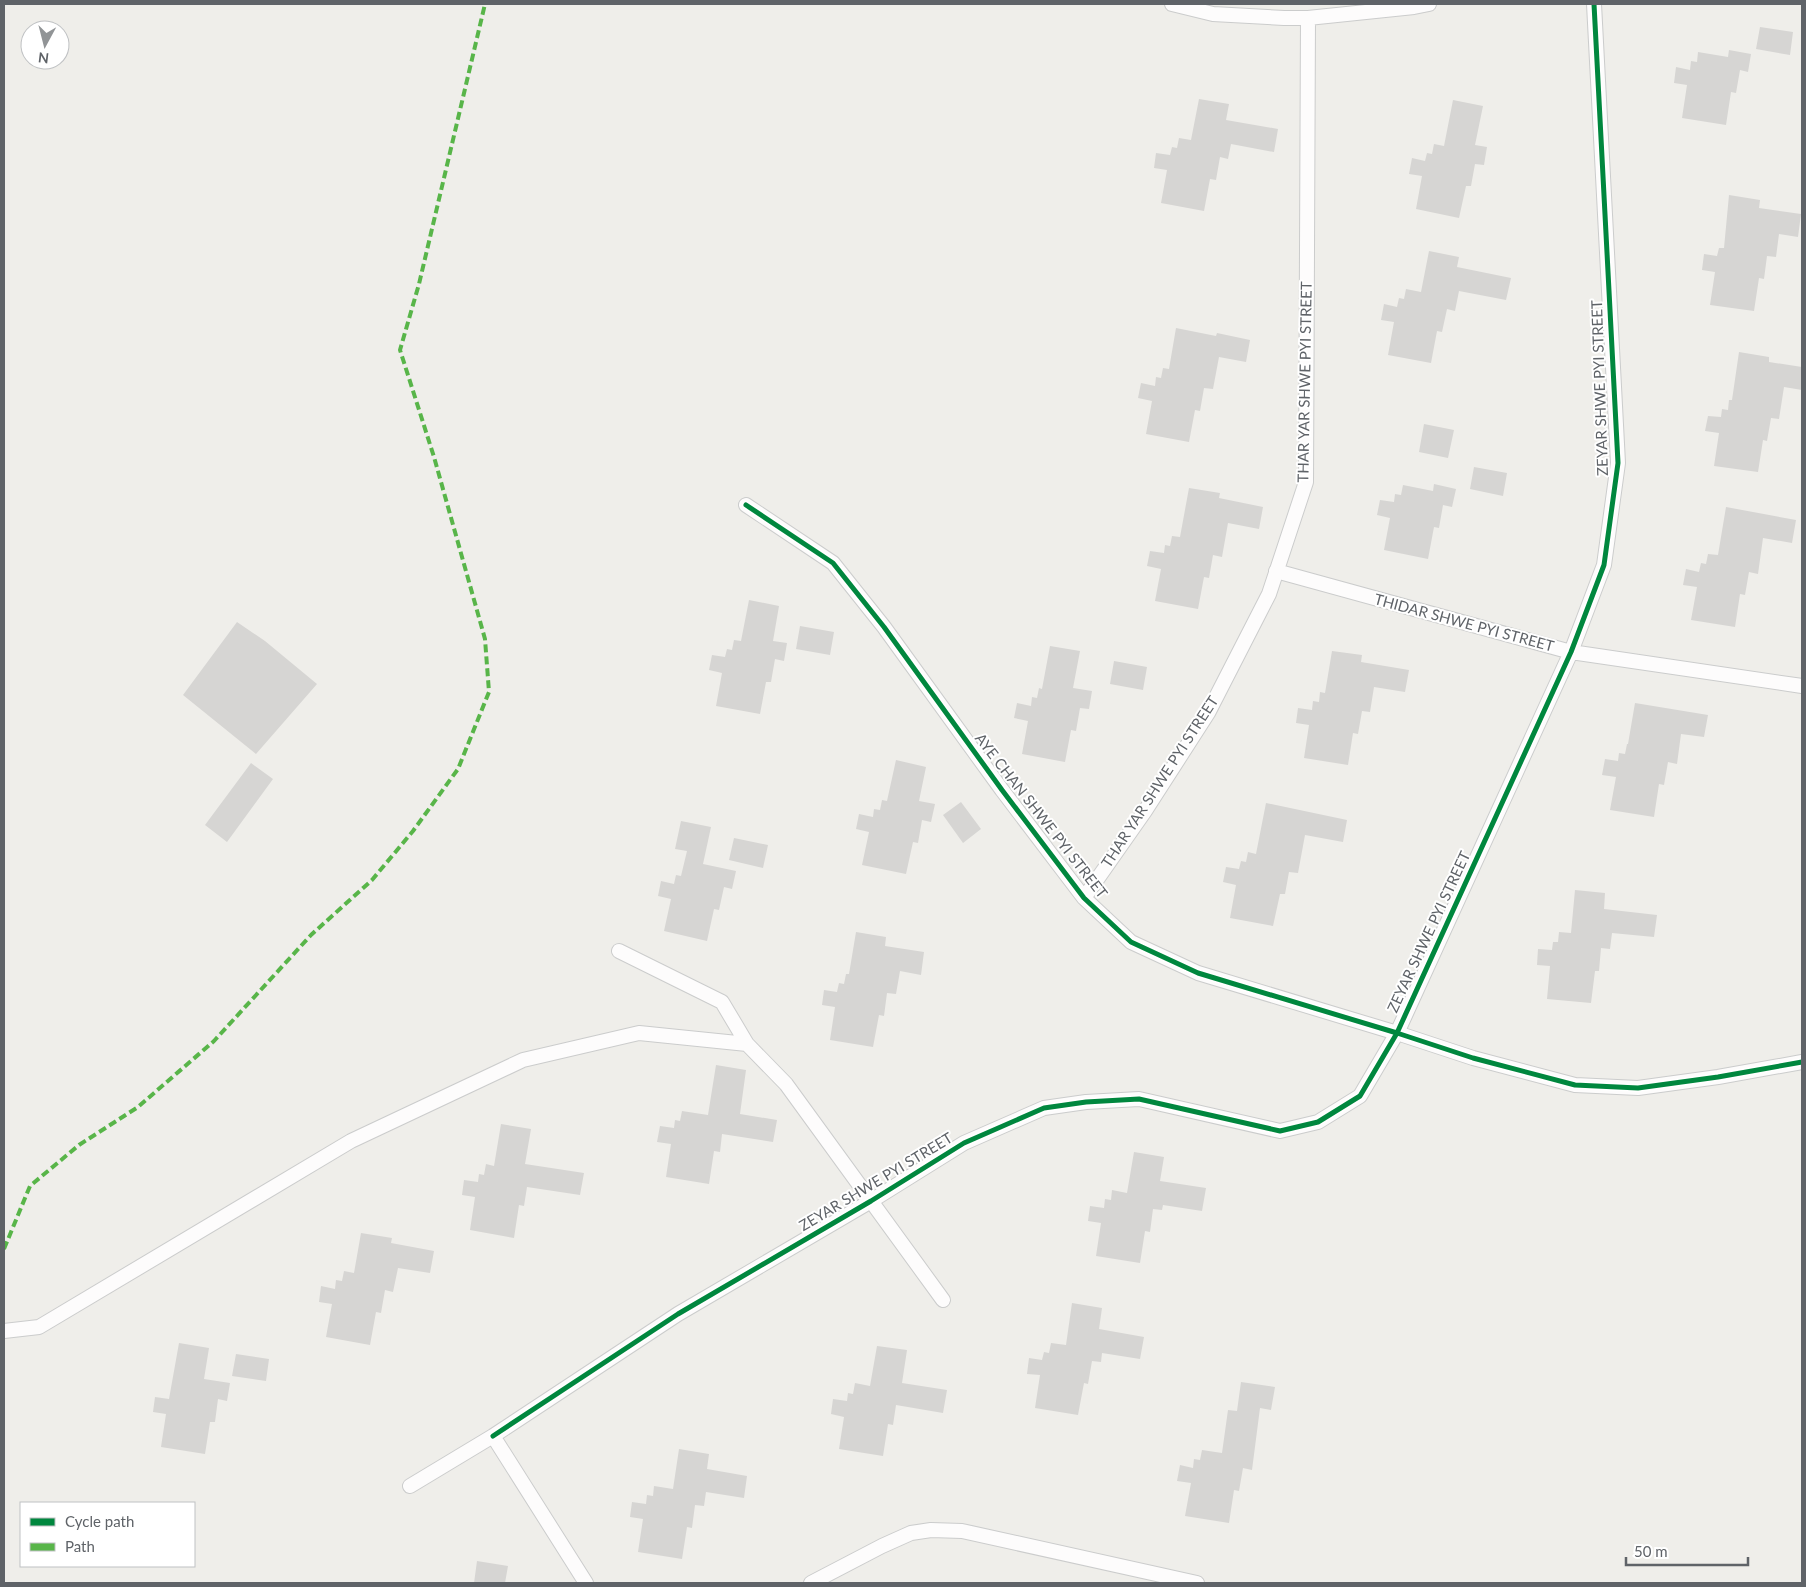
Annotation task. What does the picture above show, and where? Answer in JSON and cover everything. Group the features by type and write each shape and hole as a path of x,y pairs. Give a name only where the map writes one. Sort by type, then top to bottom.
{"street":[{"path":"1172,4 1213,14 1284,18 1308,18 1429,4"},
{"name":"ZEYAR SHWE PYI STREET","path":"410,1486 493,1436 678,1314 871,1201 964,1143 1044,1108 1086,1102 1140,1099 1280,1131 1318,1122 1360,1096 1396,1033 1572,652 1604,565 1618,463 1594,4"},
{"name":"THAR YAR SHWE PYI STREET","path":"1084,898 1145,811 1208,713 1269,594 1306,482 1308,18"},
{"name":"AYE CHAN SHWE PYI STREET","path":"746,505 833,563 884,627 1002,790 1084,898 1131,942 1198,973 1473,1058 1575,1085 1638,1088 1718,1077 1802,1062"},
{"name":"THIDAR SHWE PYI STREET","path":"1276,571 1572,652 1802,686"},
{"path":"619,951 722,1002 747,1044 786,1084 943,1300"},
{"path":"4,1331 39,1327 351,1142 523,1060 639,1033 747,1044"},
{"path":"493,1436 586,1583"},
{"path":"810,1583 911,1533 931,1530 962,1531 1197,1583"}],"building":[{"path":"1760,27 1793,32 1790,55 1756,49"},
{"path":"1729,50 1751,54 1748,72 1740,70 1736,93 1731,92 1726,125 1682,118 1687,85 1674,83 1676,67 1690,70 1691,61 1697,62 1698,52 1728,57"},
{"path":"1199,99 1229,104 1226,120 1278,129 1274,152 1231,144 1228,159 1220,157 1216,180 1210,179 1204,211 1161,203 1167,170 1154,168 1156,153 1170,155 1172,147 1177,148 1179,138 1191,140"},
{"path":"1453,100 1483,106 1475,145 1487,147 1484,165 1475,164 1471,186 1466,186 1459,218 1416,209 1422,176 1409,174 1412,158 1425,161 1427,153 1432,154 1434,144 1444,146"},
{"path":"1729,195 1760,200 1759,208 1801,214 1798,237 1779,234 1776,257 1767,256 1764,279 1759,278 1754,311 1710,305 1715,272 1702,270 1704,254 1717,256 1719,248 1724,248"},
{"path":"1429,251 1459,257 1457,267 1511,278 1506,300 1459,291 1455,311 1447,309 1442,332 1437,331 1431,363 1388,355 1394,322 1381,320 1384,304 1397,307 1399,298 1404,299 1406,289 1421,292"},
{"path":"1176,328 1216,336 1217,333 1250,340 1246,362 1219,357 1213,389 1204,388 1200,411 1195,410 1189,442 1146,434 1152,401 1138,398 1141,383 1155,386 1156,377 1161,378 1163,368 1169,369"},
{"path":"1739,352 1769,357 1769,362 1802,367 1802,390 1784,387 1779,419 1771,418 1767,441 1763,440 1758,472 1714,466 1719,433 1705,431 1708,416 1721,417 1722,409 1728,410 1729,400 1732,400"},
{"path":"1424,424 1454,430 1448,458 1419,452"},
{"path":"1474,467 1507,473 1503,496 1470,489"},
{"path":"1434,484 1456,489 1452,507 1443,505 1439,528 1434,527 1428,559 1384,550 1390,518 1377,515 1380,500 1394,502 1395,494 1401,495 1403,485 1433,491"},
{"path":"1189,488 1220,493 1219,498 1263,507 1259,529 1228,523 1222,557 1213,555 1209,578 1204,577 1198,609 1155,601 1161,569 1147,566 1150,551 1164,553 1165,545 1170,546 1172,536 1180,537"},
{"path":"1726,507 1796,520 1792,543 1763,538 1758,574 1749,572 1745,595 1740,594 1735,627 1691,620 1697,587 1683,585 1686,569 1699,572 1701,563 1706,564 1708,554 1718,555"},
{"path":"749,600 779,606 773,641 787,643 784,661 775,659 771,682 766,682 760,714 716,706 722,673 709,670 712,655 725,657 727,649 732,650 734,640 741,641"},
{"path":"237,622 265,641 317,684 256,754 183,695"},
{"path":"800,626 834,632 830,655 796,649"},
{"path":"1050,646 1080,651 1073,688 1092,691 1089,709 1080,708 1076,731 1071,730 1065,762 1022,754 1028,721 1014,718 1017,703 1031,706 1032,697 1037,698 1039,688 1042,689"},
{"path":"1332,651 1362,655 1361,662 1409,670 1405,692 1374,687 1370,712 1362,711 1358,734 1353,733 1348,765 1304,758 1309,725 1296,723 1298,708 1312,710 1313,701 1319,702 1320,692 1325,693"},
{"path":"1114,661 1147,667 1143,690 1110,684"},
{"path":"1635,703 1708,715 1704,737 1681,734 1677,764 1668,762 1664,785 1659,784 1654,817 1610,810 1616,777 1602,775 1605,759 1618,761 1619,753 1625,754"},
{"path":"896,760 926,767 919,801 935,804 931,822 922,820 918,843 913,842 906,874 862,865 869,832 856,829 859,814 873,817 874,809 880,810 882,800 887,801"},
{"path":"251,763 273,779 227,842 205,825"},
{"path":"961,802 981,829 963,843 943,815"},
{"path":"1266,803 1347,820 1343,842 1305,835 1298,873 1289,872 1285,894 1280,894 1273,926 1230,918 1236,885 1223,882 1226,867 1239,869 1241,861 1246,862 1248,852 1256,854"},
{"path":"681,821 711,827 703,864 736,871 732,889 724,887 719,910 714,909 707,941 664,931 671,899 658,896 661,881 674,884 676,875 681,876 687,851 675,849"},
{"path":"734,838 768,845 763,868 729,860"},
{"path":"1575,890 1605,893 1604,909 1657,915 1654,937 1612,933 1610,949 1601,948 1599,971 1595,971 1591,1003 1547,999 1550,966 1537,965 1538,949 1552,950 1553,942 1558,942 1559,932 1571,933"},
{"path":"856,932 886,937 885,946 924,952 921,975 900,971 896,994 887,993 884,1016 879,1015 873,1047 830,1040 835,1007 822,1005 824,990 837,992 839,983 844,984 846,974 849,974"},
{"path":"716,1065 746,1070 740,1114 777,1120 773,1142 722,1134 720,1152 714,1151 709,1184 666,1177 671,1144 657,1142 660,1126 674,1128 675,1120 680,1121 682,1111 708,1115"},
{"path":"501,1124 531,1129 525,1164 584,1173 580,1195 527,1187 524,1206 519,1205 514,1238 470,1230 475,1197 462,1195 464,1180 478,1182 479,1174 484,1175 486,1164 494,1166"},
{"path":"1134,1152 1164,1157 1160,1181 1206,1188 1202,1211 1163,1205 1162,1210 1153,1209 1150,1232 1145,1231 1140,1263 1096,1256 1101,1223 1088,1221 1090,1206 1104,1208 1105,1199 1111,1200 1112,1190 1127,1193"},
{"path":"361,1233 392,1238 391,1243 434,1251 430,1273 398,1268 393,1292 385,1290 381,1313 376,1312 370,1345 326,1337 332,1304 319,1302 321,1286 335,1289 336,1280 342,1281 344,1271 354,1273"},
{"path":"1072,1303 1102,1308 1099,1329 1144,1337 1140,1359 1102,1353 1101,1362 1092,1361 1088,1384 1084,1383 1078,1415 1035,1408 1040,1375 1027,1374 1029,1358 1042,1360 1044,1352 1049,1353 1051,1343 1066,1345"},
{"path":"179,1343 209,1348 204,1379 230,1383 227,1401 218,1399 215,1422 210,1422 205,1454 161,1447 166,1414 153,1412 155,1397 169,1399"},
{"path":"877,1346 907,1350 902,1383 947,1390 943,1413 896,1405 893,1425 888,1424 883,1456 839,1449 844,1417 831,1414 833,1399 847,1401 848,1393 853,1394 855,1383 870,1386"},
{"path":"236,1354 269,1359 266,1381 232,1376"},
{"path":"1241,1382 1275,1387 1271,1410 1260,1408 1252,1470 1243,1468 1239,1491 1234,1490 1229,1523 1185,1516 1191,1483 1177,1481 1180,1465 1193,1468 1194,1459 1200,1460 1202,1450 1222,1453 1228,1410 1237,1411"},
{"path":"679,1449 709,1454 707,1469 747,1476 744,1498 706,1492 704,1506 695,1505 692,1528 687,1527 682,1559 638,1552 643,1519 630,1517 632,1502 646,1504 647,1495 653,1496 654,1486 673,1489"},
{"path":"477,1561 508,1566 505,1583 474,1583"}],"marked path":[{"path":"4,1249 30,1186 79,1145 138,1107 214,1041 311,935 372,880 413,831 458,769 489,692 485,639 434,457 400,350 419,284 485,4"}],"cycle path":[{"path":"493,1436 678,1314 871,1201 964,1143 1044,1108 1086,1102 1139,1099 1280,1131 1318,1122 1360,1096 1397,1033 1571,652 1604,565 1618,463 1594,4"},
{"path":"746,505 833,563 884,627 1002,790 1084,898 1131,942 1198,973 1473,1058 1575,1085 1638,1088 1718,1077 1802,1062"}]}
